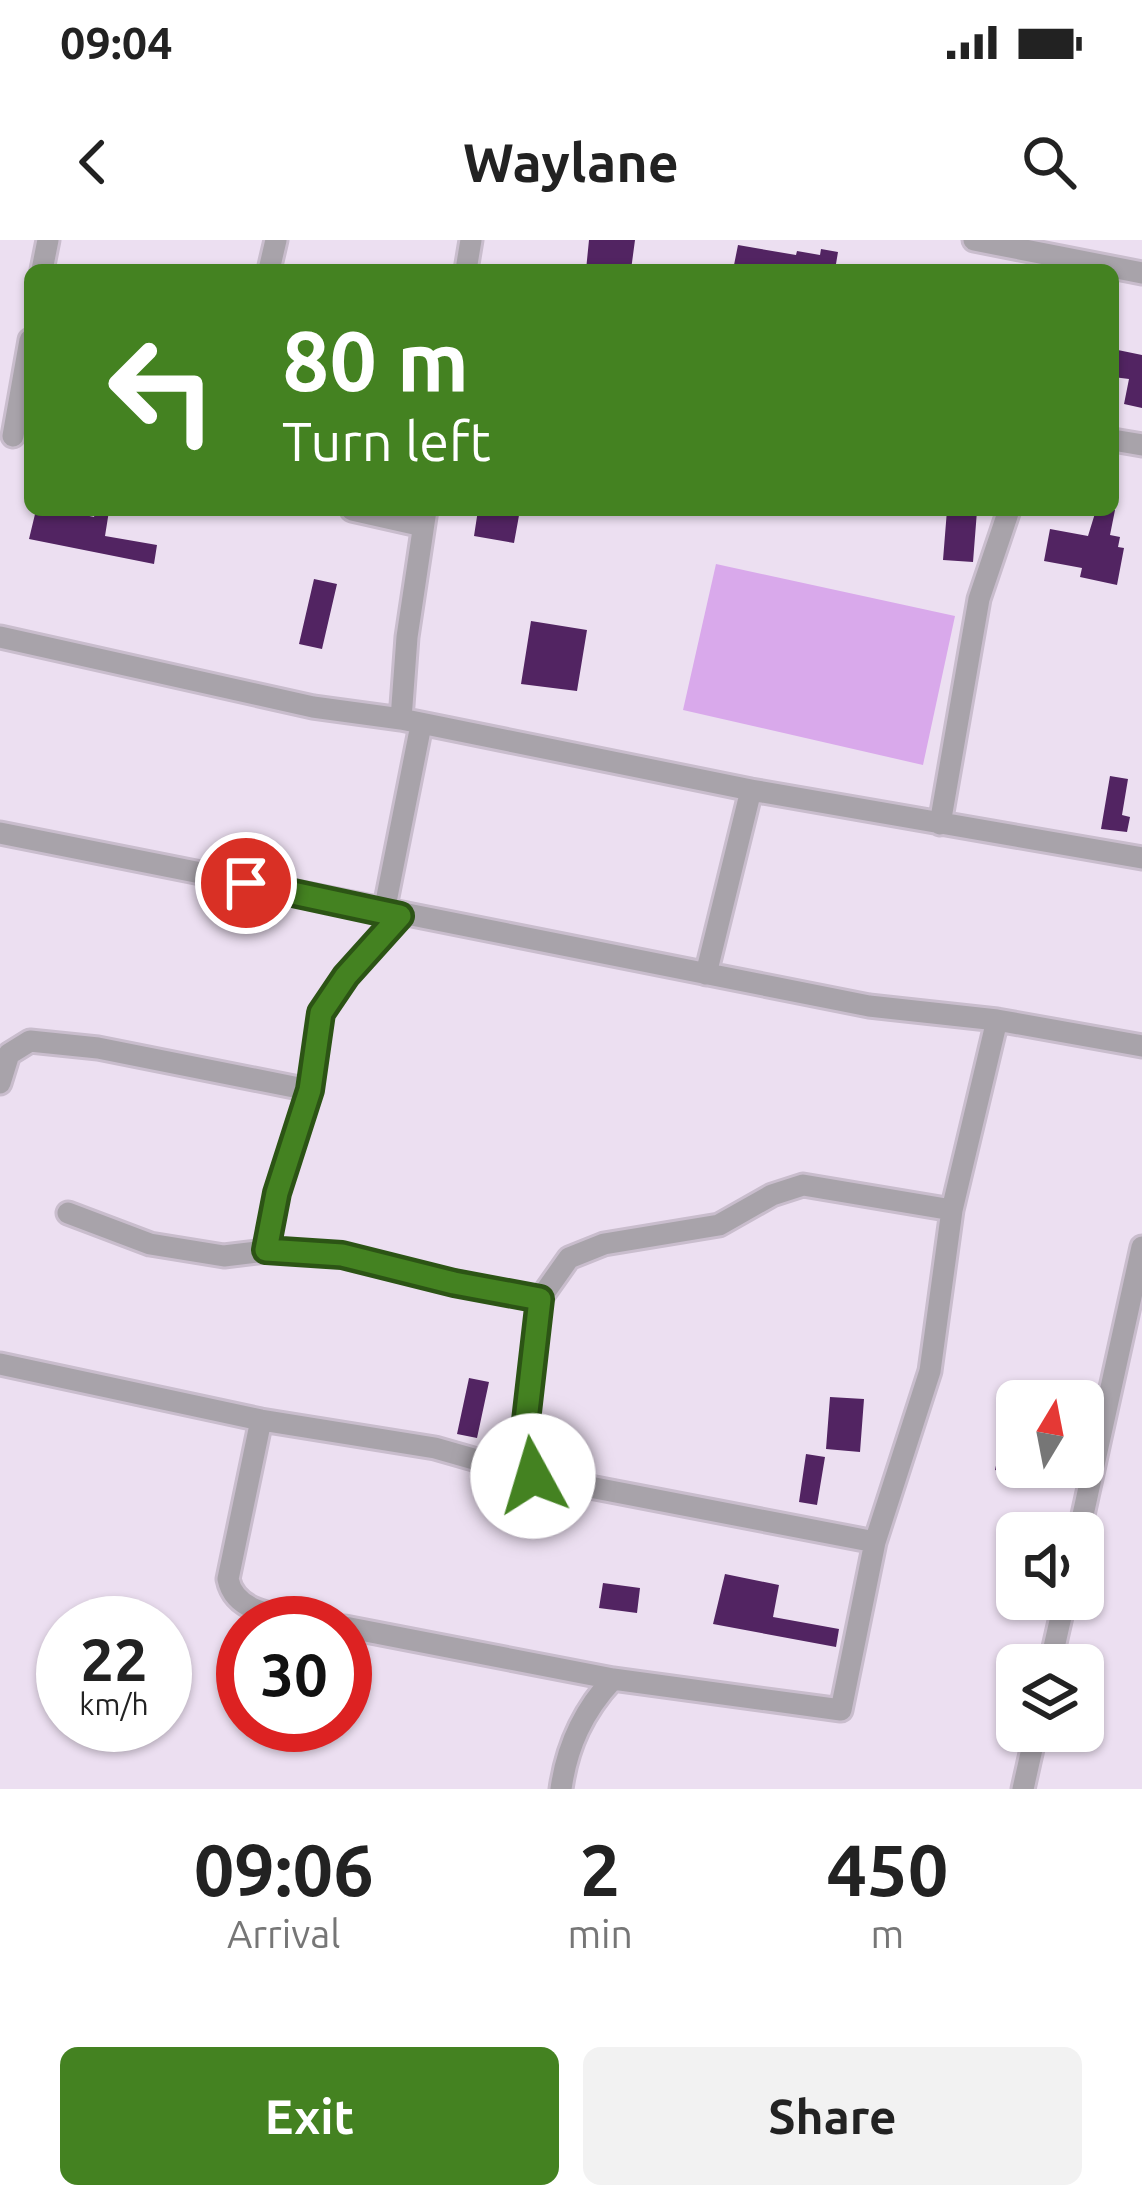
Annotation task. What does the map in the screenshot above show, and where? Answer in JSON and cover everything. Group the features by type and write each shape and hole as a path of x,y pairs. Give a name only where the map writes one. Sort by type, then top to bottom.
{"street":[{"path":"974,240 1100,264"},
{"path":"14,437 24,376"},
{"path":"940,824 979,598 1007,516"},
{"path":"266,1250 277,1193 310,1090 321,1013 392,914 411,722 407,638 425,518"},
{"path":"0,637 313,706 751,790 1142,858"},
{"path":"706,974 751,790"},
{"path":"0,833 869,1006 997,1020 1142,1046"},
{"path":"372,1632 614,1679 841,1710 875,1542 930,1371 952,1210 997,1020"},
{"path":"0,1083 9,1054 30,1041 98,1048 310,1090"},
{"path":"533,1476 524,1438 540,1299 568,1258 604,1244 719,1225 803,1185 952,1210"},
{"path":"68,1213 150,1244 224,1256 266,1250 342,1255 540,1299"},
{"path":"1084,1512 1142,1252"},
{"path":"0,1364 261,1420 435,1448 533,1476 875,1542"},
{"path":"233,1596 228,1579 261,1420"},
{"path":"561,1789 565,1756 580,1724 595,1698 614,1679"},
{"path":"1023,1789 1031,1752"}],"shaded area":[{"path":"716,564 955,616 923,765 683,710"}],"building":[{"path":"589,240 635,240 632,264 587,264"},
{"path":"738,245 796,255 797,251 820,255 821,249 838,252 836,264 734,264"},
{"path":"1119,350 1142,355 1142,408 1124,404 1129,379 1119,378"},
{"path":"35,516 108,516 105,536 157,545 154,564 29,539"},
{"path":"477,516 519,516 514,543 474,536"},
{"path":"947,516 977,516 973,562 943,560"},
{"path":"1094,516 1114,516 1110,535 1120,537 1118,547 1124,548 1117,585 1080,577 1082,568 1044,561 1050,529 1088,536"},
{"path":"314,579 337,584 322,649 299,644"},
{"path":"531,621 587,630 577,691 521,684"},
{"path":"1110,776 1128,779 1122,815 1130,817 1127,832 1101,829"},
{"path":"469,1378 489,1382 477,1438 457,1434"},
{"path":"830,1397 864,1399 860,1452 826,1449"},
{"path":"806,1454 825,1457 817,1505 799,1502"},
{"path":"725,1574 779,1585 773,1617 839,1629 836,1647 713,1624"},
{"path":"603,1583 640,1588 637,1613 599,1608"}],"route":[{"path":"246,883 400,916 346,976 321,1013 310,1090 277,1193 266,1250 342,1255 540,1299 524,1438 533,1476"}]}
